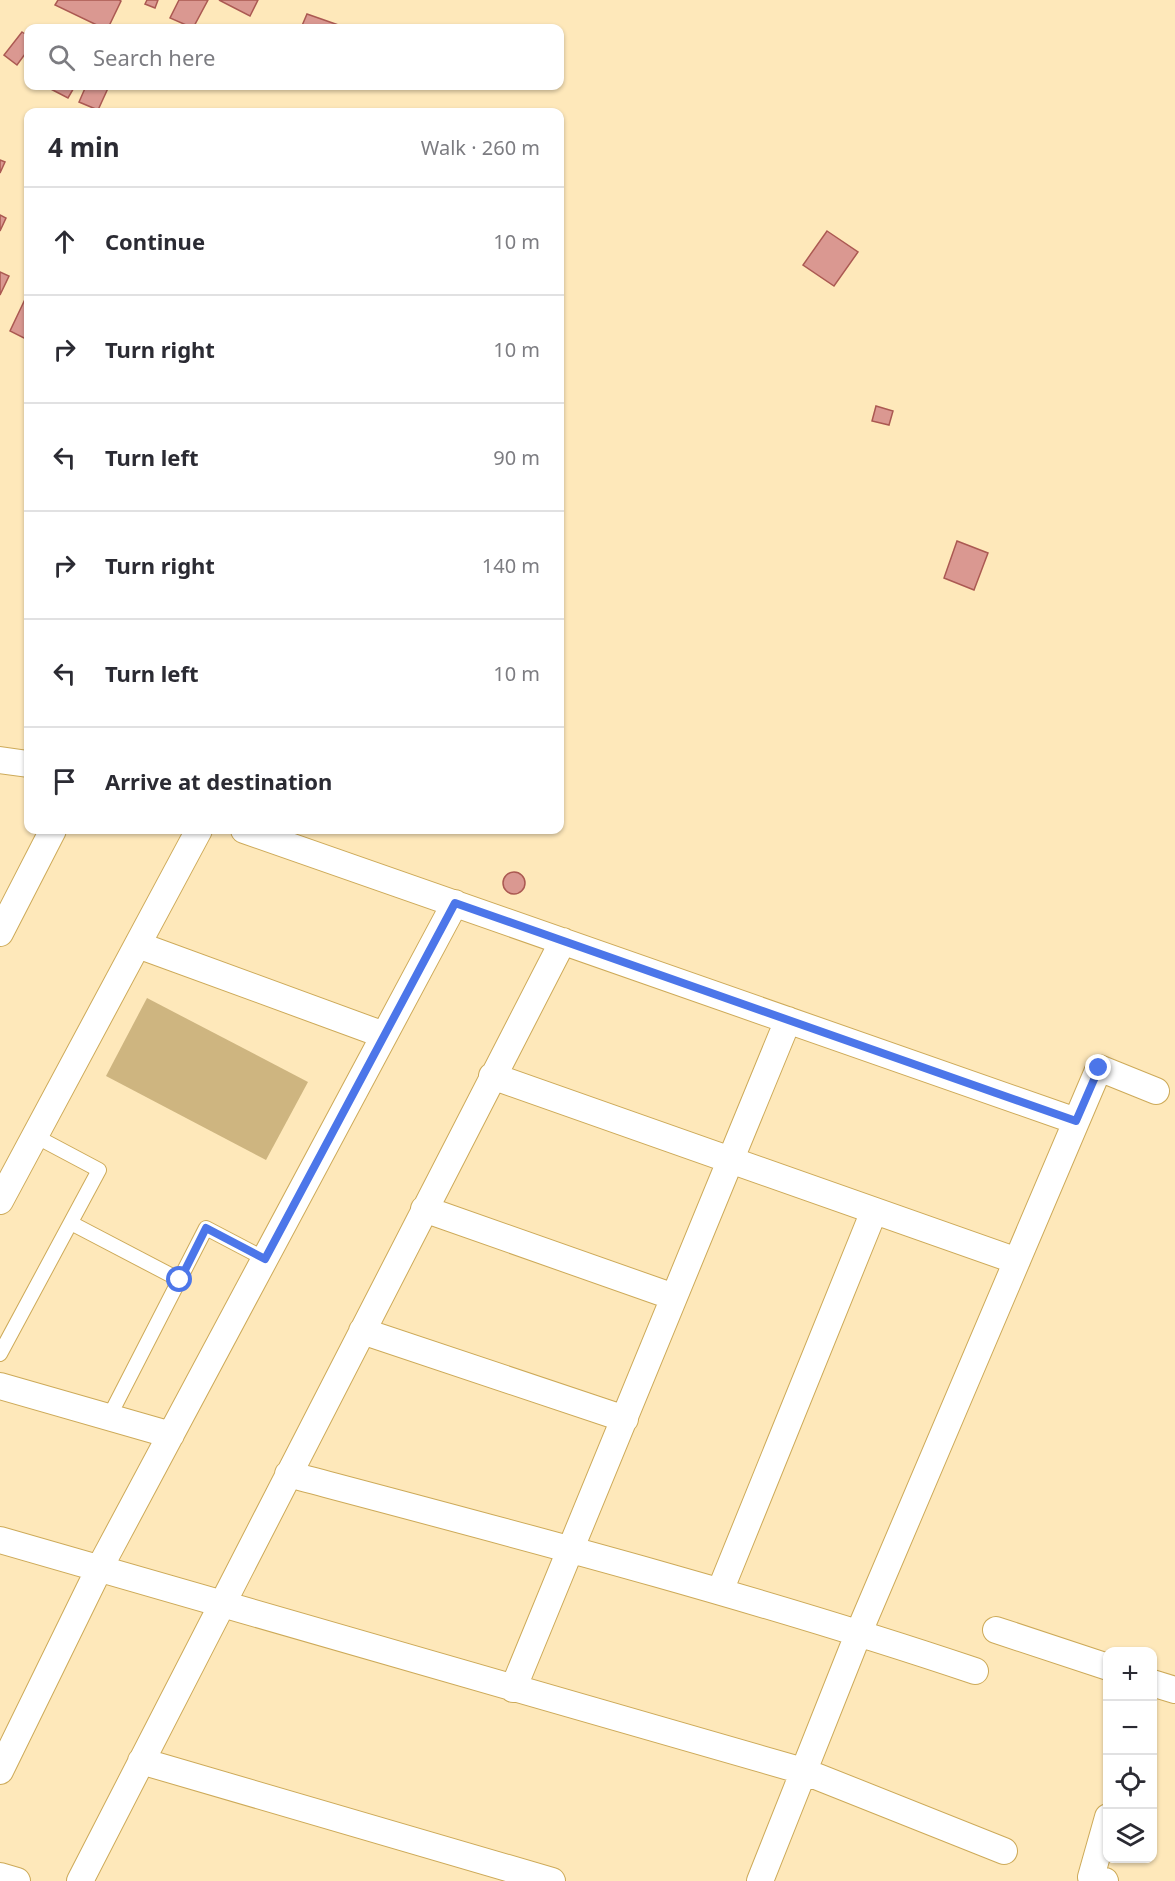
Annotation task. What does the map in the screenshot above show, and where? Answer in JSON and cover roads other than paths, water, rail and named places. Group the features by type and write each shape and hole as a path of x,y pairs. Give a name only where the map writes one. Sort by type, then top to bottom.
{"street":[{"path":"0,760 24,763"},
{"path":"0,933 51,834"},
{"path":"0,1201 198,834"},
{"path":"256,834 1076,1121"},
{"path":"0,1771 99,1569 455,903"},
{"path":"80,1881 220,1604 563,941"},
{"path":"138,945 384,1035"},
{"path":"513,1689 788,1020"},
{"path":"760,1881 859,1632 1099,1068 1156,1090"},
{"path":"492,1076 730,1162 1017,1261"},
{"path":"424,1209 675,1297"},
{"path":"720,1591 874,1212"},
{"path":"362,1331 625,1419"},
{"path":"0,1386 171,1435"},
{"path":"288,1474 720,1591 859,1632 975,1671"},
{"path":"0,1540 802,1772 1004,1851"},
{"path":"996,1630 1103,1666"},
{"path":"1157,1685 1175,1690"},
{"path":"141,1761 552,1881"},
{"path":"1103,1832 1091,1876 1105,1881"},
{"path":"0,1876 17,1881"}],"lane":[{"path":"0,1354 99,1170 35,1136"},
{"path":"71,1223 180,1280"},
{"path":"109,1417 206,1228 265,1259"}]}
